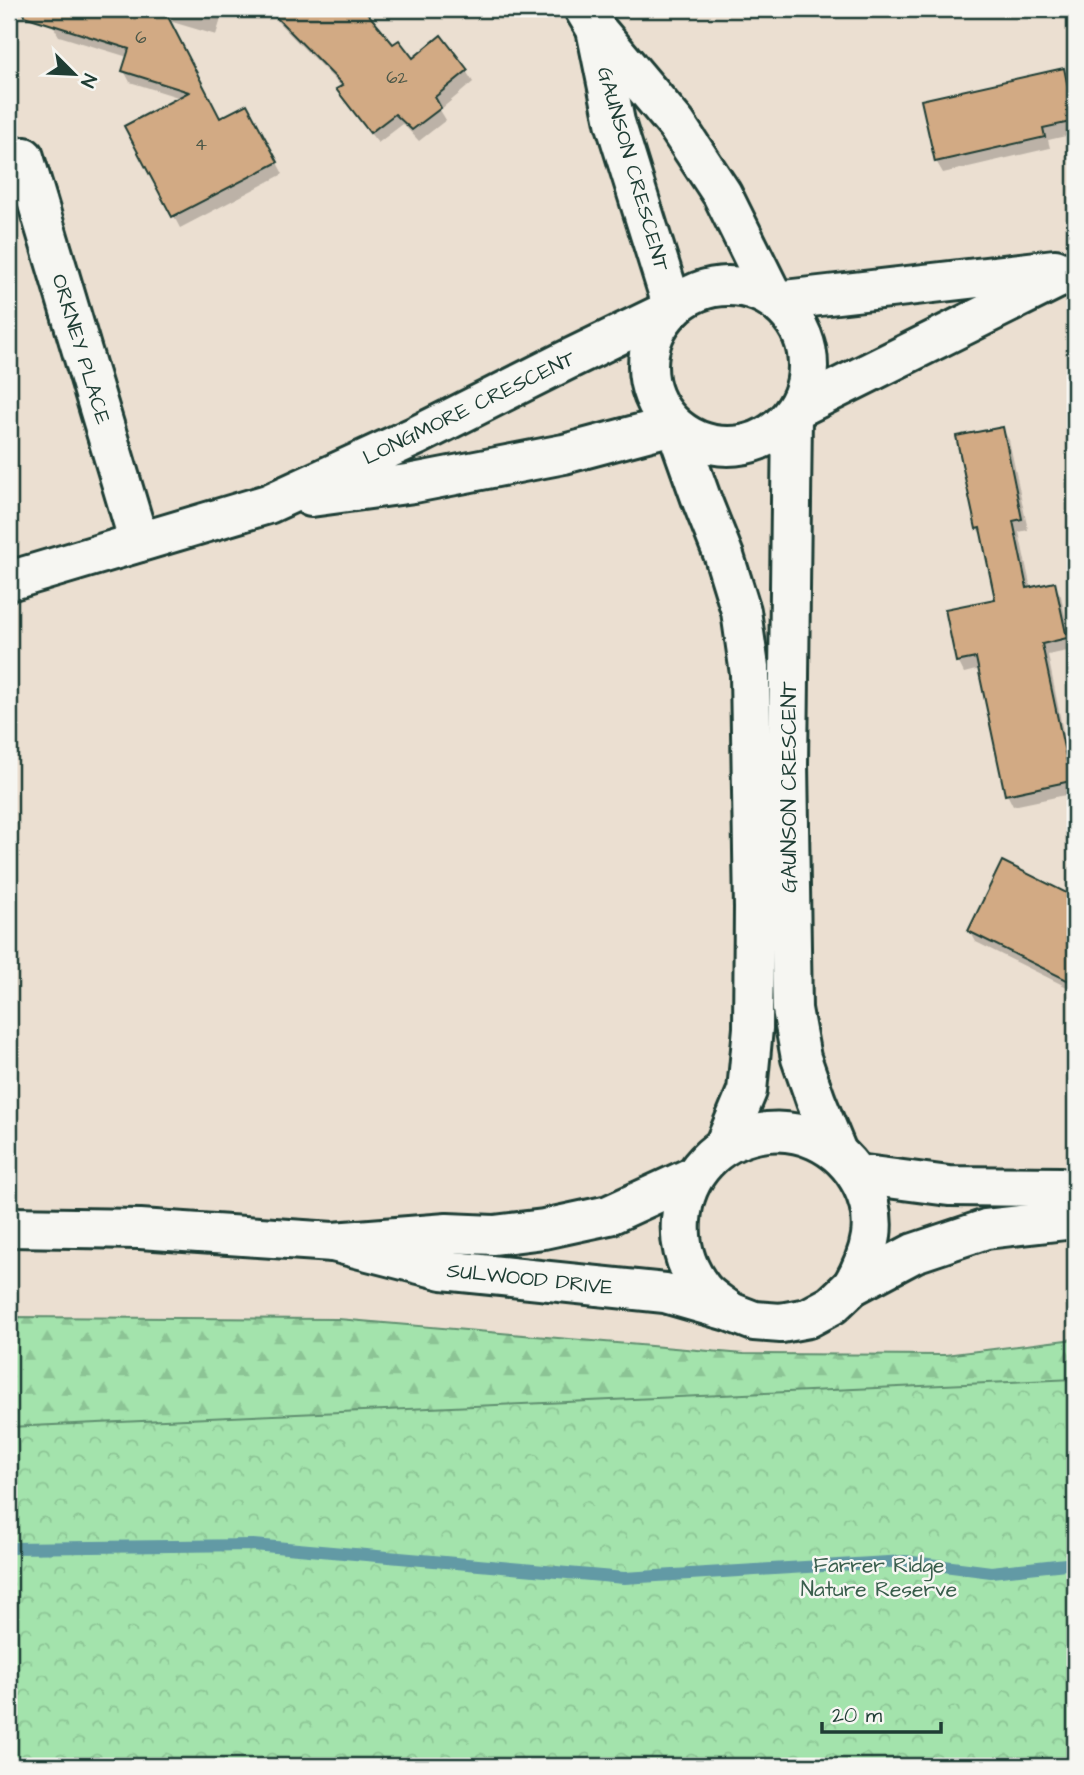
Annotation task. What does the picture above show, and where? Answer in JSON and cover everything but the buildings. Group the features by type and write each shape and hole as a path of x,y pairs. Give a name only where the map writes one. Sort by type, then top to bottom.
{"street":[{"name":"GAUNSON CRESCENT","path":"590,19 676,124 722,194 775,300"},
{"name":"GAUNSON CRESCENT","path":"590,19 615,122 671,309"},
{"name":"ORKNEY PLACE","path":"24,157 139,542"},
{"path":"775,300 1075,269"},
{"path":"795,412 1075,269"},
{"path":"740,286 775,300 790,314 801,331 808,350 809,370 806,390 795,412 777,431 758,441 737,446 715,446 695,439 674,426 660,409 651,390 648,369 650,347 657,328 671,309 704,289 740,286"},
{"name":"LONGMORE CRESCENT","path":"268,504 416,436 671,309"},
{"name":"GAUNSON CRESCENT","path":"795,412 788,764 792,1009 801,1058 816,1101 847,1163"},
{"name":"GAUNSON CRESCENT","path":"674,426 724,556 741,611 751,674 753,1028 747,1091 724,1146"},
{"name":"LONGMORE CRESCENT","path":"9,581 268,504 414,483 564,454 674,426"},
{"name":"SULWOOD DRIVE","path":"333,1242 443,1270 665,1293 754,1321 781,1323 808,1318 832,1305 852,1286 864,1266 871,1243 872,1219 867,1195 847,1163 811,1137 782,1131 752,1133 724,1146 707,1159 694,1176 682,1205 680,1236 687,1265 704,1291 728,1311"},
{"name":"SULWOOD DRIVE","path":"847,1163 949,1186 1061,1188 1075,1195"},
{"name":"SULWOOD DRIVE","path":"9,1227 140,1229 333,1242 447,1233 494,1235 544,1229 609,1215 694,1176"},
{"name":"SULWOOD DRIVE","path":"852,1286 914,1253 986,1229 1065,1220 1075,1212"}],"green space":[{"name":"Farrer Ridge Nature Reserve","path":"9,1317 338,1319 744,1354 945,1355 1075,1339 1075,1766 9,1766"},
{"name":"Farrer Ridge Nature Reserve","path":"1075,1379 1075,1766 9,1766 9,1427"}],"waterway":[{"path":"9,1548 253,1545 624,1578 905,1561 991,1572 1075,1563"}]}
